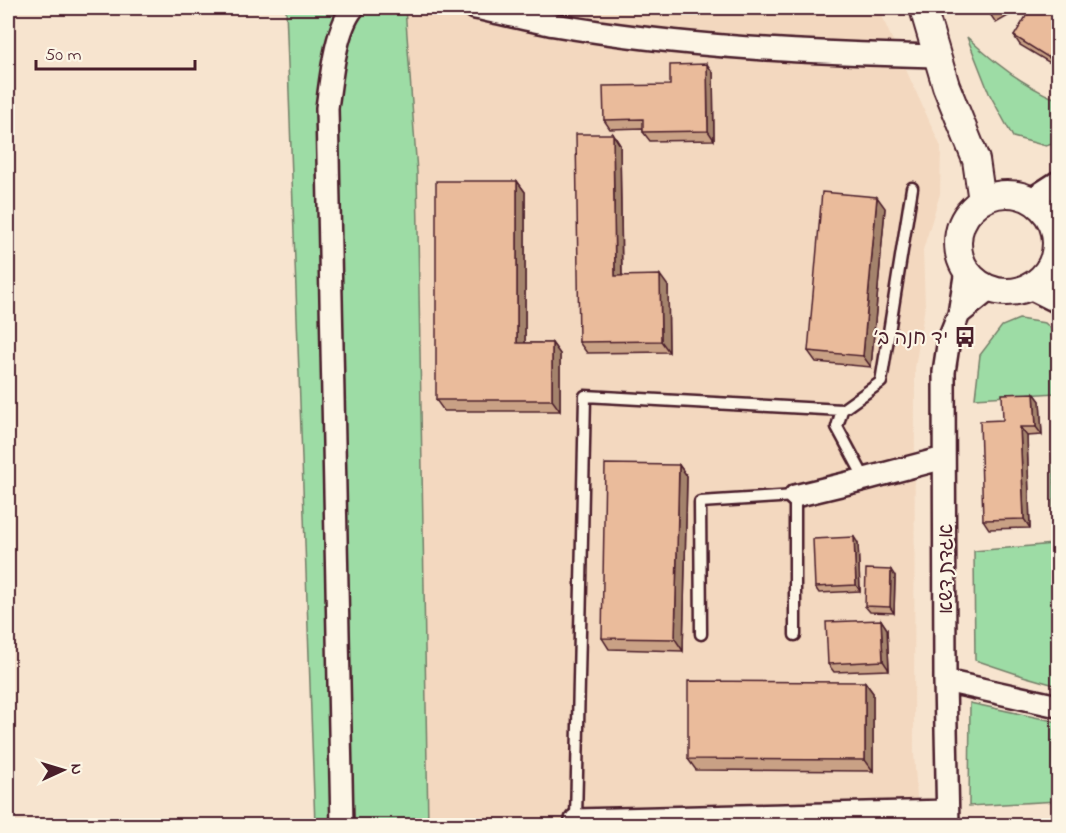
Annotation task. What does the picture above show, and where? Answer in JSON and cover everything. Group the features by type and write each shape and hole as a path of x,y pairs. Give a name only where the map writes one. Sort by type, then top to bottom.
{"street":[{"path":"342,825 327,108 334,57 347,15 353,8"},
{"path":"475,8 554,25 637,38 835,54 936,56"},
{"path":"922,8 946,86 976,160 1015,201 1052,224 1056,240 1054,276 1047,272 1035,284 1021,291 1005,293 976,282 966,270 960,256 958,240 962,225 970,211 1015,201 1059,184"},
{"name":"אגדת דשא","path":"947,818 944,372 950,339 959,314 966,270"},
{"path":"1028,287 1059,302"},
{"path":"959,314 990,289"},
{"path":"795,496 944,458"},
{"path":"945,681 1059,706"},
{"path":"576,820 947,818"}],"lane":[{"path":"864,479 837,427 842,410 881,382 912,188"},
{"path":"576,820 585,396 842,410"},
{"path":"701,634 700,502 795,496 795,635"}],"shaded area":[{"path":"405,8 882,8 883,19 941,147 940,194 923,250 925,306 915,368 914,754 919,825 428,825 417,172"}],"green space":[{"path":"286,8 405,8 417,172 428,825 315,825"},
{"path":"967,37 1014,76 1058,99 1058,142 1046,146 1013,137 989,93"},
{"path":"1019,319 1045,323 1058,335 1058,426 1056,393 975,398 980,355 1002,326"},
{"path":"1058,450 1058,686 975,660 974,551 1053,544 1053,452"},
{"path":"970,703 1058,722 1058,801 969,806"}],"building":[{"path":"986,8 1001,8 990,14"},
{"path":"1031,8 1047,8 1059,15 1059,58 1051,59 1014,36"},
{"path":"707,64 708,131 643,132 643,119 604,120 603,86 670,85 670,65"},
{"path":"576,134 613,134 615,276 660,275 661,341 579,342"},
{"path":"436,181 517,181 517,343 552,343 552,400 436,400"},
{"path":"822,192 877,197 863,356 808,351"},
{"path":"1034,393 1036,427 1020,427 1024,519 983,520 980,421 1003,420 1002,394"},
{"path":"605,464 679,465 675,639 602,638"},
{"path":"854,537 856,585 815,587 813,539"},
{"path":"866,569 891,570 890,607 865,606"},
{"path":"881,620 883,661 828,664 826,622"},
{"path":"688,681 865,682 865,760 688,759"}],"place":[{"name":"יד חנה ב׳","path":"965,337"}]}
